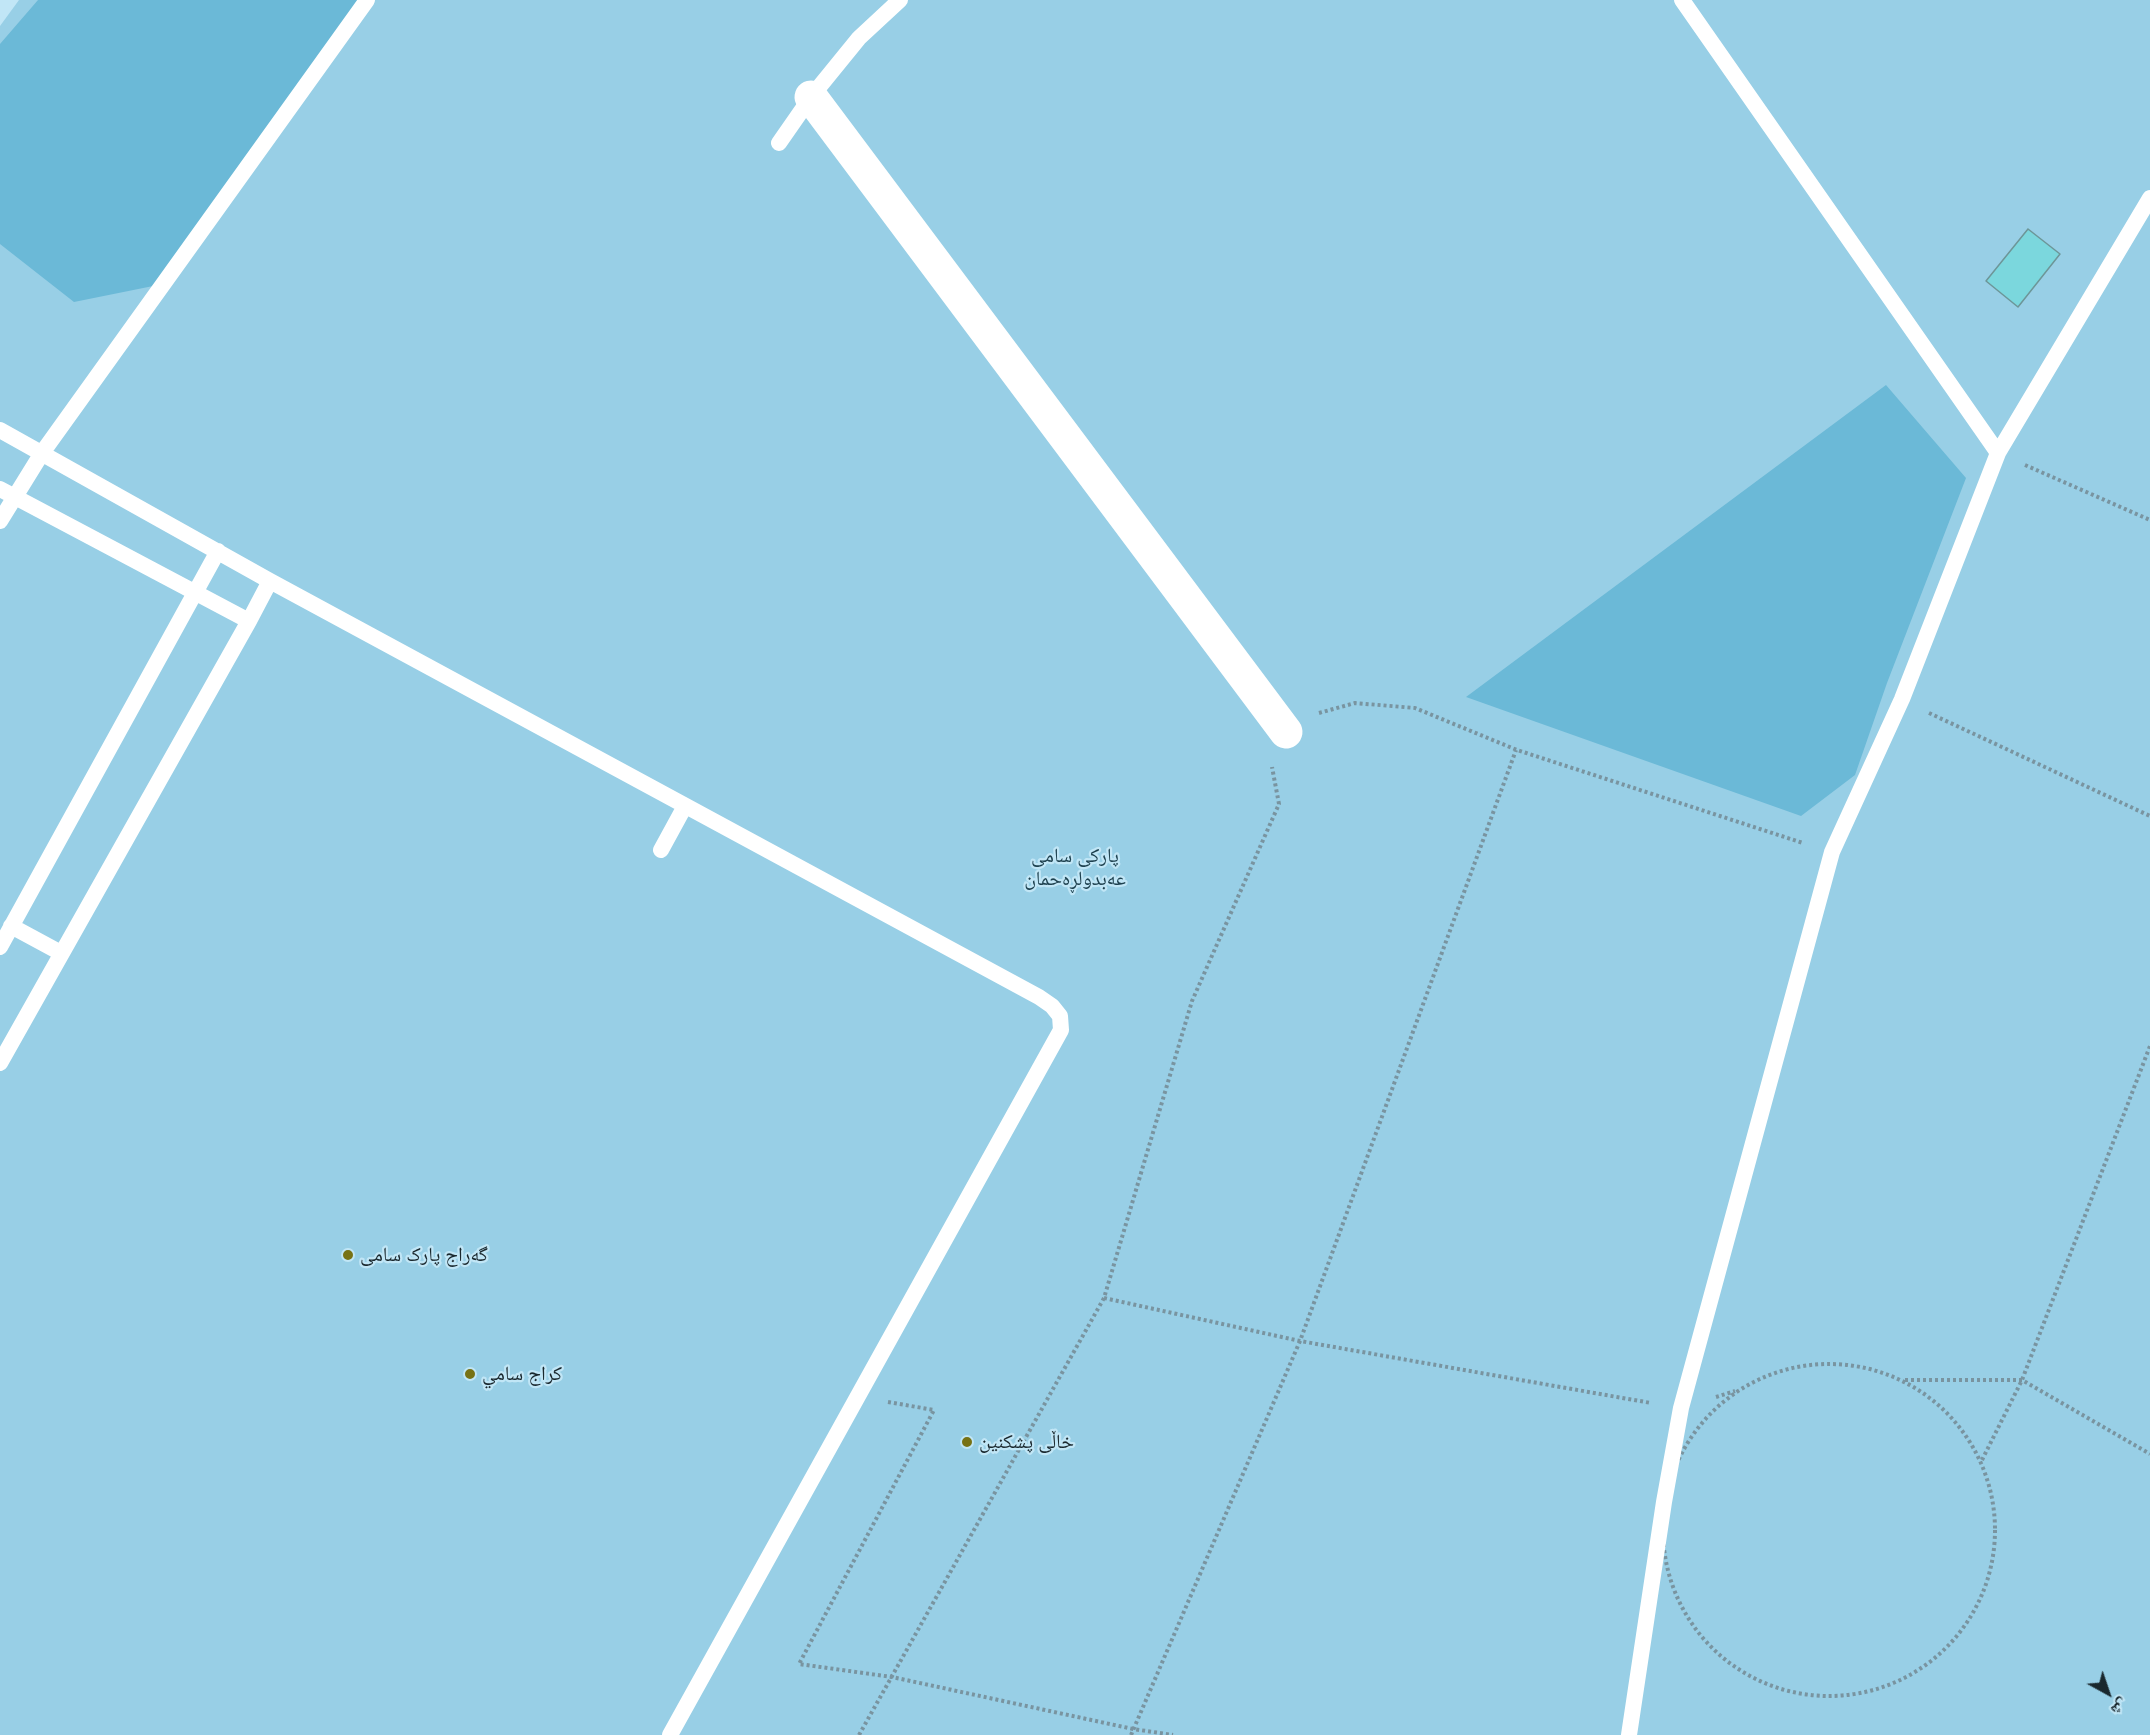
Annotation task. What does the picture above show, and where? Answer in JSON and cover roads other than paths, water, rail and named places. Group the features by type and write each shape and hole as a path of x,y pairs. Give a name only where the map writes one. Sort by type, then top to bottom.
{"street":[{"path":"811,97 1286,732"}],"lane":[{"path":"0,521 7,493 42,453 367,0"},
{"path":"779,144 811,97 859,38 900,0"},
{"path":"1682,0 1998,453"},
{"path":"1629,1735 1664,1502 1681,1408 1832,852 1902,699 1998,453 2150,198"},
{"path":"0,430 270,581 1052,1006 1060,1016 1061,1030 670,1735"},
{"path":"7,493 249,621"},
{"path":"0,947 218,551"},
{"path":"0,1063 270,581"},
{"path":"661,850 685,806"},
{"path":"11,926 61,953"}],"place":[{"name":"گەراج پارک سامی","path":"348,1255"},
{"name":"کراج سامي","path":"470,1374"},
{"name":"خاڵی پشکنین","path":"967,1442"}],"park label":[{"name":"پارکی سامی عەبدولڕەحمان","path":"1075,868"}]}
